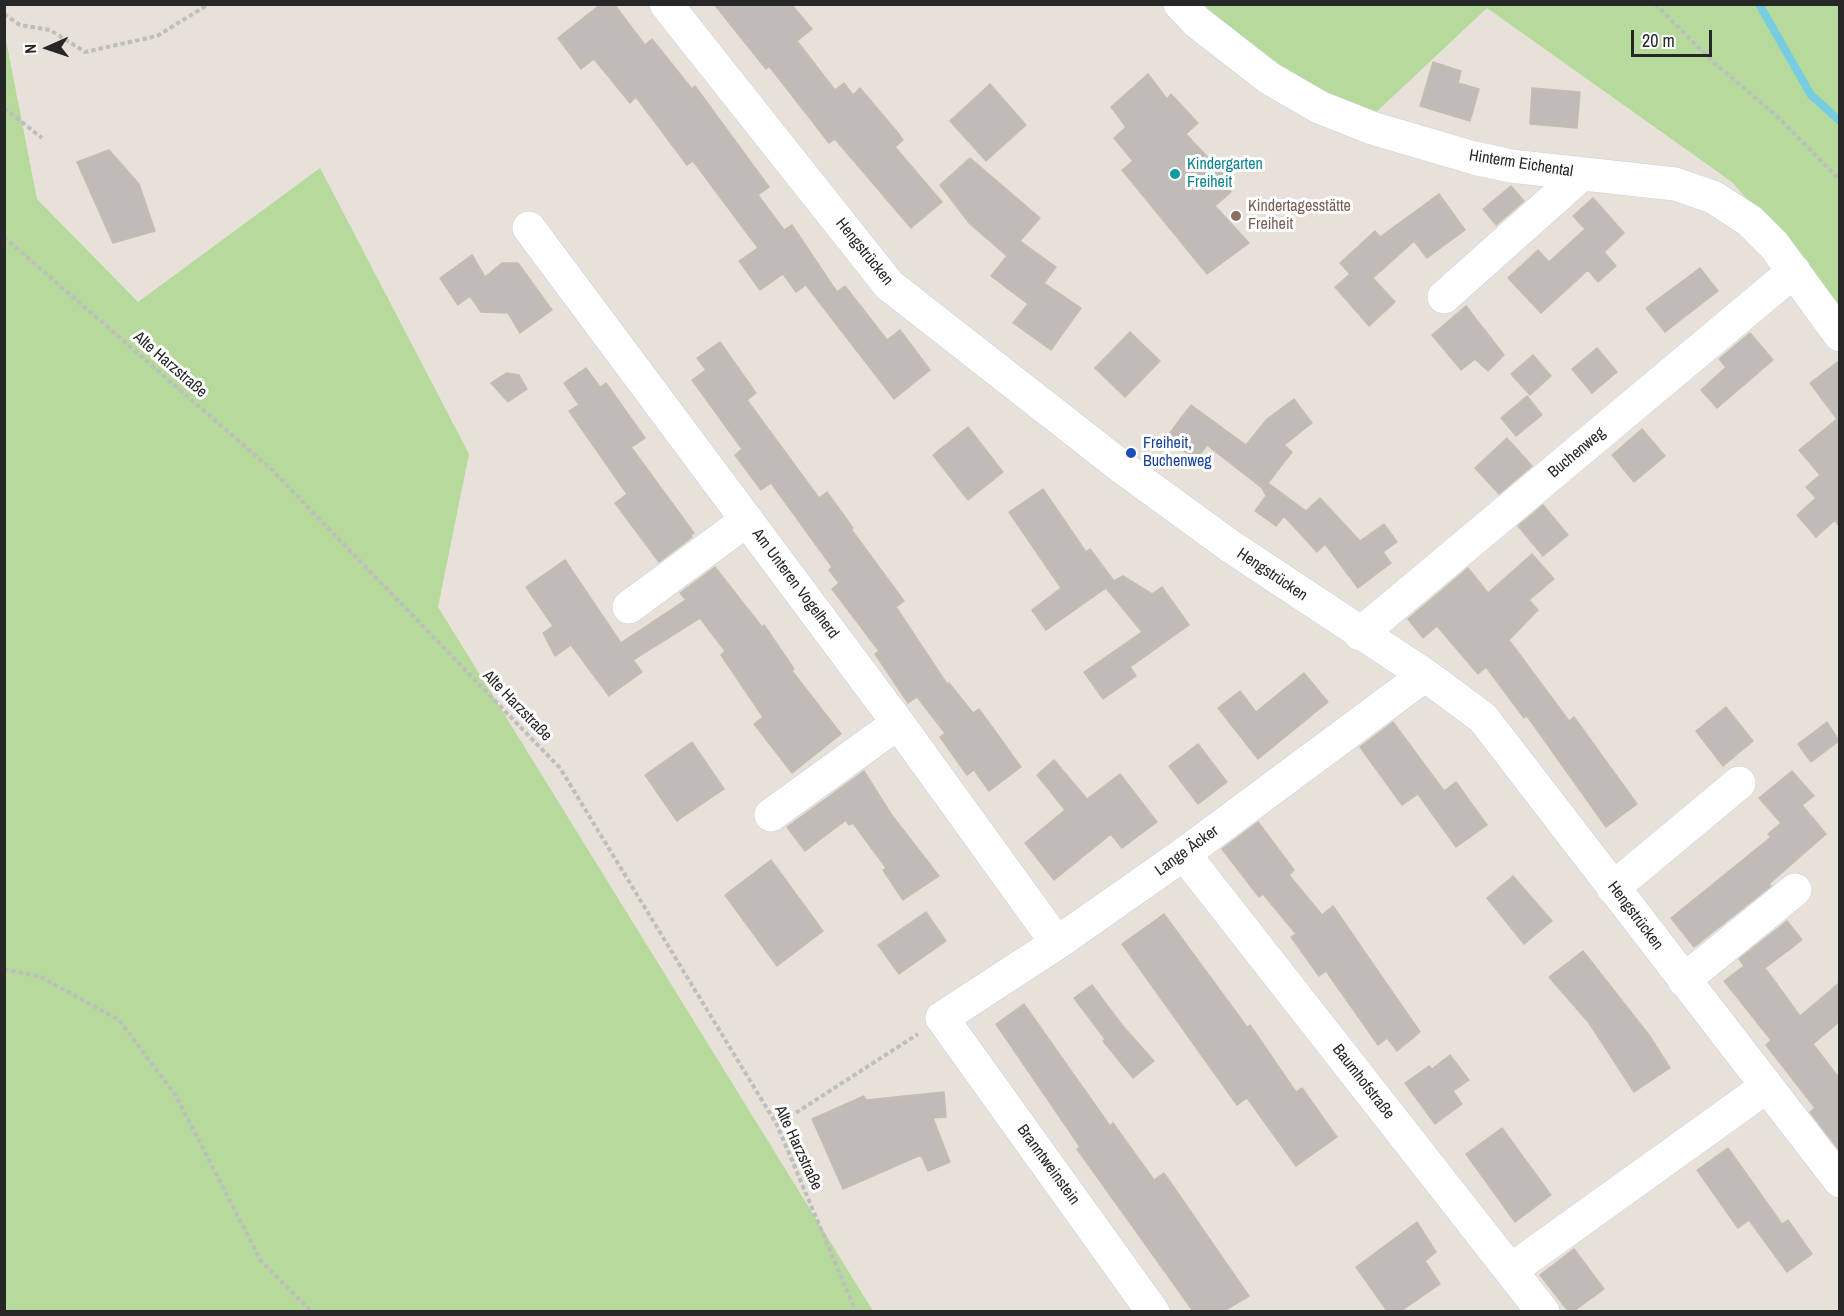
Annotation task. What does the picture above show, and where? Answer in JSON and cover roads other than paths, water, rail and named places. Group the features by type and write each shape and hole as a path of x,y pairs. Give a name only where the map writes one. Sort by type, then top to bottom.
{"street":[{"name":"Hengstrücken","path":"666,4 889,285 1123,468 1230,546 1425,675 1483,718 1839,1181"},
{"name":"Hinterm Eichental","path":"1180,4 1197,22 1269,78 1319,107 1381,131 1458,154 1511,165 1658,182 1700,191 1750,220 1794,271 1839,335"},
{"path":"1444,297 1582,174"},
{"name":"Am Unteren Vogelherd","path":"530,228 898,723 1057,943"},
{"name":"Buchenweg","path":"1360,634 1794,271"},
{"path":"628,608 747,520"},
{"name":"Lange Äcker","path":"942,1018 1057,943 1184,854 1425,675"},
{"path":"771,815 898,723"},
{"path":"1614,888 1739,783"},
{"name":"Baumhofstraße","path":"1184,854 1543,1311"},
{"path":"1684,980 1795,890"},
{"name":"Branntweinstein","path":"942,1018 1153,1311"},
{"path":"1511,1270 1766,1087"}],"waterway":[{"path":"1759,4 1811,95 1840,121"}],"place":[{"name":"Kindergarten Freiheit","path":"1175,174"},
{"name":"Kindertagesstätte Freiheit","path":"1236,216"},
{"name":"Freiheit, Buchenweg","path":"1131,453"}]}
